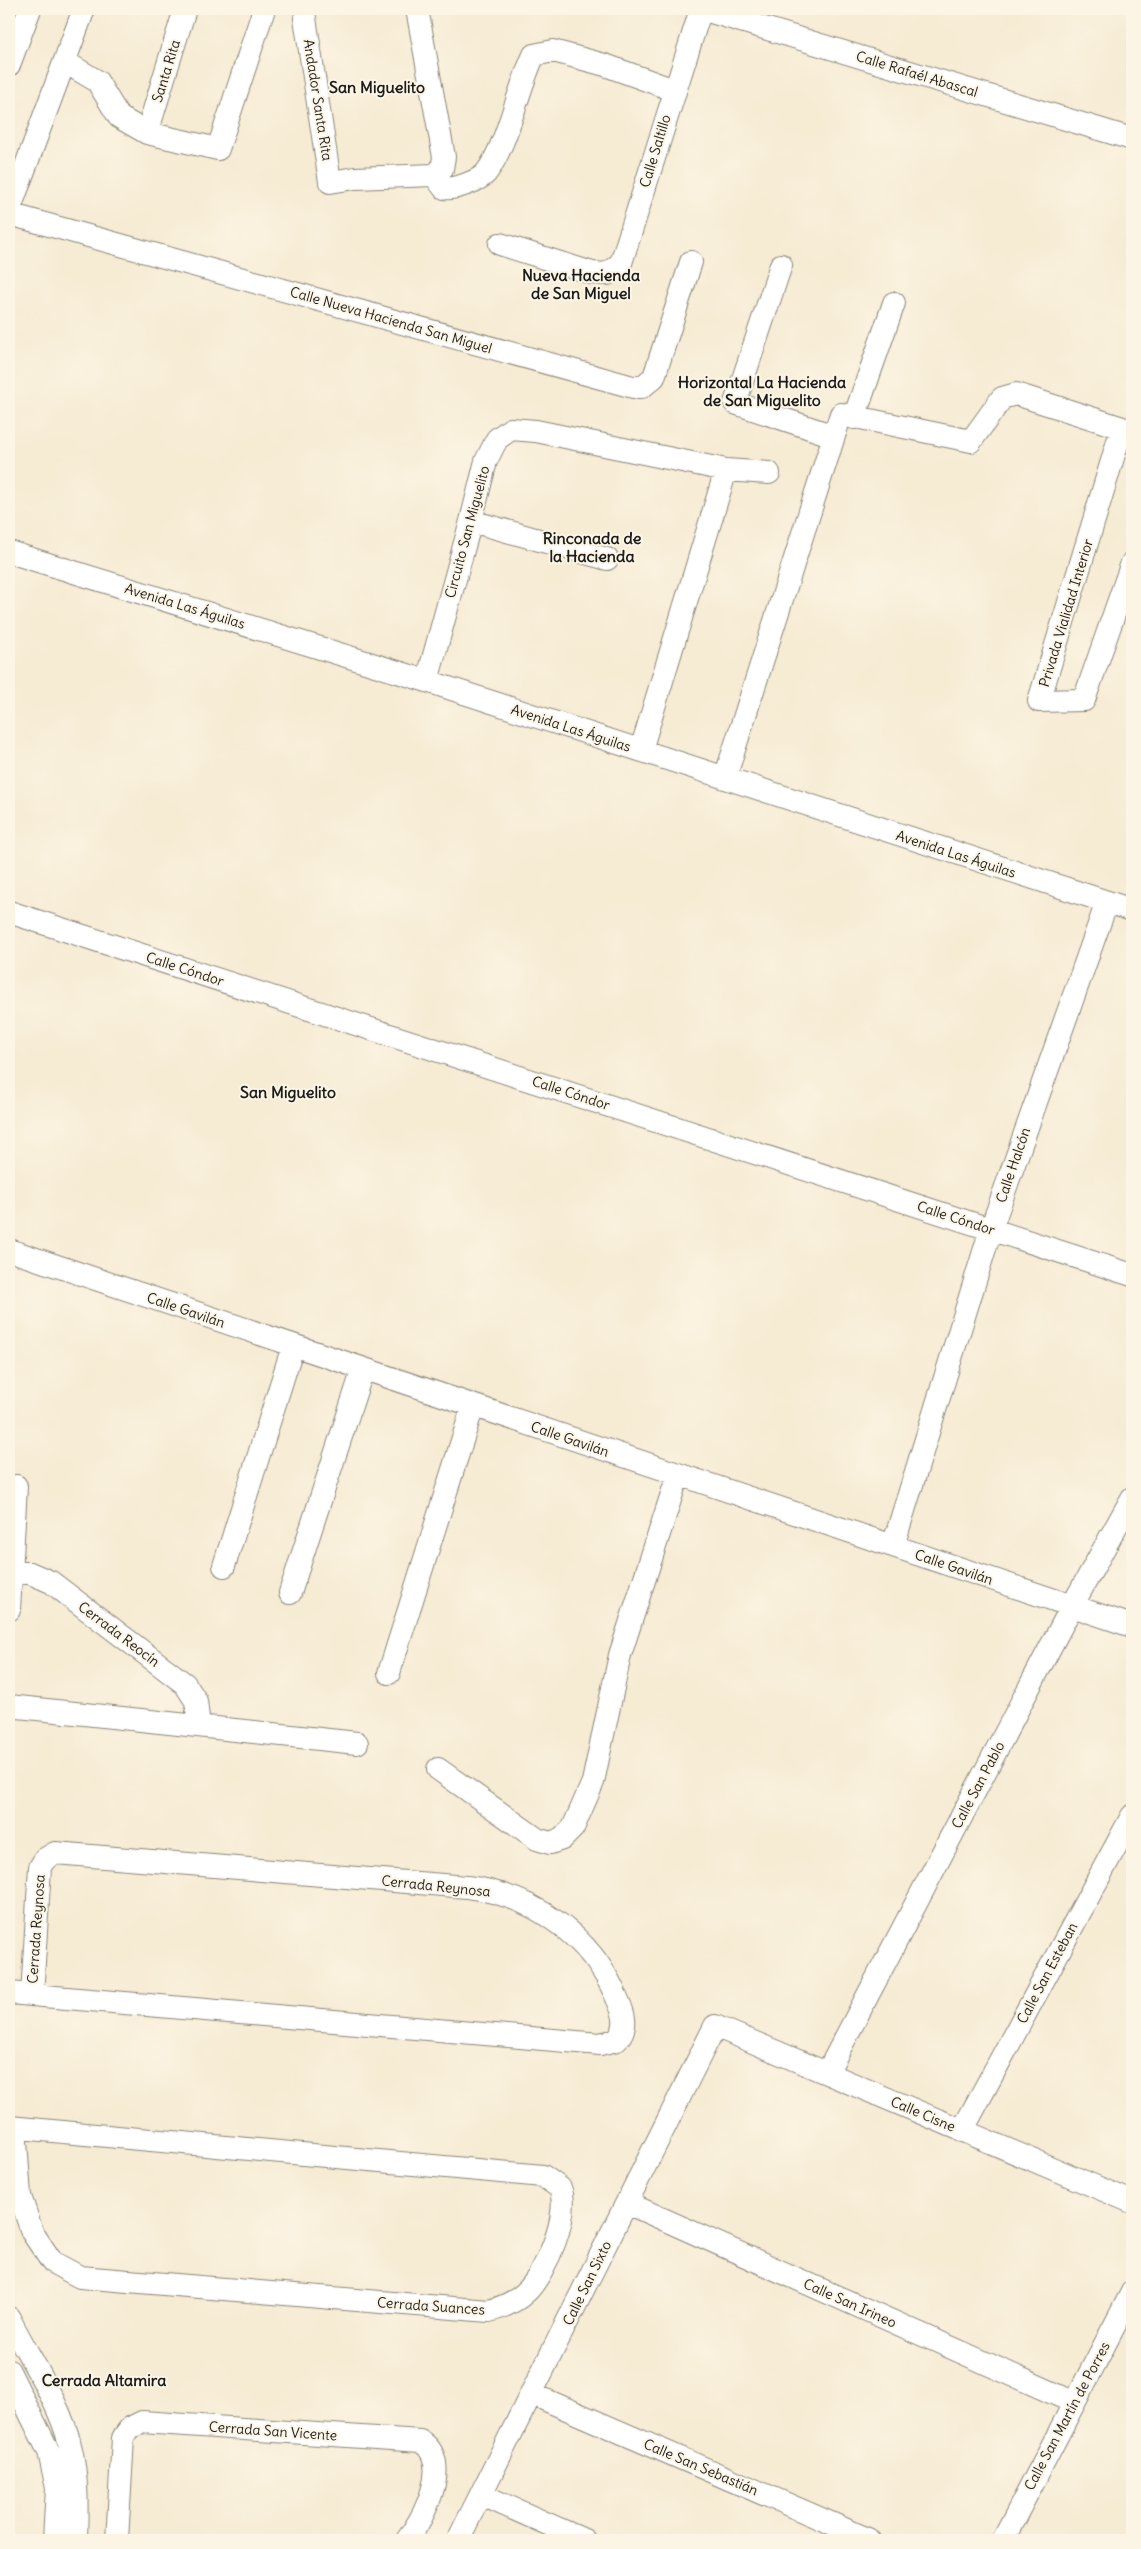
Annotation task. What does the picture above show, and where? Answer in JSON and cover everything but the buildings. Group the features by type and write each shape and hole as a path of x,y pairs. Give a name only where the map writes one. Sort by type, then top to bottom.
{"street":[{"path":"9,65 30,9"},
{"path":"9,212 14,181 65,62 84,9"},
{"name":"Santa Rita","path":"147,133 185,9"},
{"path":"65,62 98,81 119,117 147,133 218,149 264,9"},
{"path":"417,9 439,166 444,188 454,190 485,174 499,148 534,55 553,51 605,65 674,90"},
{"name":"Calle Saltillo","path":"500,244 592,273 607,274 621,263 701,9"},
{"name":"Calle Rafaél Abascal","path":"701,9 1132,139"},
{"name":"Andador Santa Rita","path":"305,18 330,182 439,166"},
{"name":"Calle Nueva Hacienda San Miguel","path":"9,212 632,387 642,387 654,377 691,262"},
{"path":"781,265 735,403 834,436"},
{"path":"725,778 841,414 854,418 894,302"},
{"name":"Privada Vialidad Interior","path":"854,418 971,441 1002,398 1016,394 1127,430 1039,701 1084,700 1132,563"},
{"name":"Circuito San Miguelito","path":"427,681 472,521 486,461 497,439 511,429 536,431 726,470 769,473"},
{"path":"641,750 726,470"},
{"path":"472,521 607,559"},
{"name":"Avenida Las Águilas","path":"9,552 427,681 1132,910"},
{"name":"Calle Halcón","path":"892,1546 991,1229 1107,902"},
{"name":"Calle Cóndor","path":"9,912 1132,1275"},
{"name":"Calle Gavilán","path":"9,1250 1132,1626"},
{"path":"224,1566 293,1346"},
{"path":"290,1593 363,1369"},
{"path":"389,1672 474,1406"},
{"path":"438,1769 537,1839 550,1843 562,1839 573,1828 593,1782 620,1656 678,1475"},
{"path":"9,1610 16,1486"},
{"name":"Calle San Pablo","path":"827,2073 1072,1606 1132,1498"},
{"name":"Cerrada Reocín","path":"11,1571 30,1573 50,1582 184,1684 196,1701 199,1726"},
{"path":"9,1706 357,1743"},
{"name":"Calle San Esteban","path":"962,2131 1132,1816"},
{"name":"Cerrada Reynosa","path":"9,1993 32,1995 600,2044 617,2040 622,2035 625,2021 612,1984 590,1952 543,1912 503,1894 467,1887 55,1853 45,1859 40,1868 32,1995"},
{"name":"Calle Cisne","path":"715,2026 1132,2202"},
{"name":"Calle San Sixto","path":"458,2540 715,2026"},
{"name":"Cerrada Suances","path":"12,2127 543,2176 560,2188 564,2204 555,2239 542,2271 520,2297 502,2307 489,2311 80,2277 52,2262 32,2232 20,2196 12,2127"},
{"name":"Calle San Irineo","path":"627,2203 1073,2402"},
{"name":"Calle San Martín de Porres","path":"1003,2540 1073,2402 1132,2292"},
{"path":"9,2318 57,2411 70,2444 77,2488 76,2540"},
{"path":"9,2371 49,2452 57,2488 54,2540"},
{"name":"Calle San Sebastián","path":"532,2394 870,2540"},
{"name":"Cerrada San Vicente","path":"117,2540 123,2438 130,2428 142,2422 420,2442 433,2455 435,2466 433,2483 423,2515 407,2540"},
{"path":"482,2495 584,2540"}],"district":[{"name":"San Miguelito","path":"377,87"},
{"name":"Nueva Hacienda de San Miguel","path":"581,284"},
{"name":"Horizontal La Hacienda de San Miguelito","path":"762,391"},
{"name":"Rinconada de la Hacienda","path":"592,547"},
{"name":"San Miguelito","path":"288,1092"},
{"name":"Cerrada Altamira","path":"104,2380"}]}
